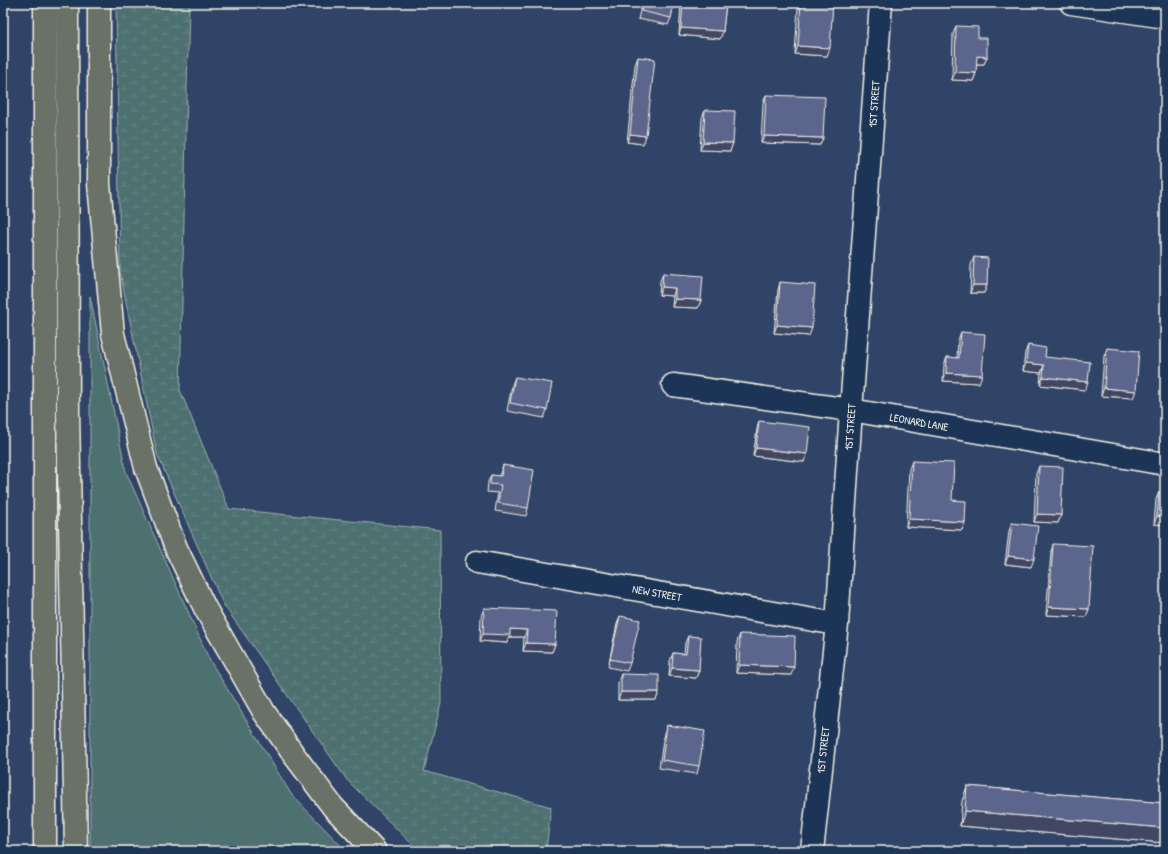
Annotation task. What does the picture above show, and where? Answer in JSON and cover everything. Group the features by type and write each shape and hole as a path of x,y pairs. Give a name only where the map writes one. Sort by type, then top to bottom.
{"highway":[{"path":"45,3 45,851"},
{"path":"67,3 68,412 76,851"},
{"path":"99,3 99,184 113,334 146,468 176,548 204,608 264,712 333,807 375,851"}],"street":[{"name":"1ST STREET","path":"812,851 837,624 881,3"},
{"path":"1071,3 1165,17"},
{"name":"LEONARD LANE","path":"673,384 851,410 1165,464"},
{"name":"NEW STREET","path":"477,562 837,624"}],"green space":[{"path":"116,3 189,3 180,390 229,509 440,530 441,703 424,771 551,807 546,851 419,851 347,780 223,604 157,454 120,272"},
{"path":"90,296 126,472 209,659 291,794 346,851 90,851"}],"building":[{"path":"643,3 674,3 671,18 641,11"},
{"path":"683,3 726,3 723,31 681,28"},
{"path":"801,3 833,3 830,48 798,46"},
{"path":"956,26 978,27 978,38 987,38 987,57 977,56 976,73 955,72"},
{"path":"638,57 655,59 646,136 630,134"},
{"path":"766,95 825,97 823,138 764,136"},
{"path":"705,110 735,111 733,143 703,142"},
{"path":"974,257 988,258 987,285 973,285"},
{"path":"663,273 703,276 701,300 675,299 675,288 662,287"},
{"path":"780,282 815,285 812,328 777,325"},
{"path":"961,332 985,334 982,375 946,373 947,357 959,358"},
{"path":"1028,345 1046,348 1045,357 1090,362 1088,382 1043,377 1044,365 1026,363"},
{"path":"1107,348 1139,351 1136,391 1104,388"},
{"path":"515,377 552,383 547,410 510,403"},
{"path":"759,421 810,427 807,454 756,448"},
{"path":"912,461 954,463 952,500 966,501 965,522 909,519"},
{"path":"503,465 534,470 528,508 498,503 501,485 490,484 491,475 501,476"},
{"path":"1039,466 1063,467 1061,515 1037,514"},
{"path":"1159,492 1165,492 1165,517 1157,516"},
{"path":"1012,523 1038,526 1034,559 1008,556"},
{"path":"1053,544 1093,546 1089,609 1049,607"},
{"path":"484,608 557,611 555,644 526,643 527,630 510,629 510,635 483,634"},
{"path":"620,616 640,620 630,663 610,659"},
{"path":"740,634 795,636 794,667 739,665"},
{"path":"688,636 701,637 699,670 672,668 673,653 686,654"},
{"path":"621,674 659,675 659,692 621,692"},
{"path":"667,725 705,731 699,766 662,760"},
{"path":"967,786 1165,803 1165,828 965,811"}]}
